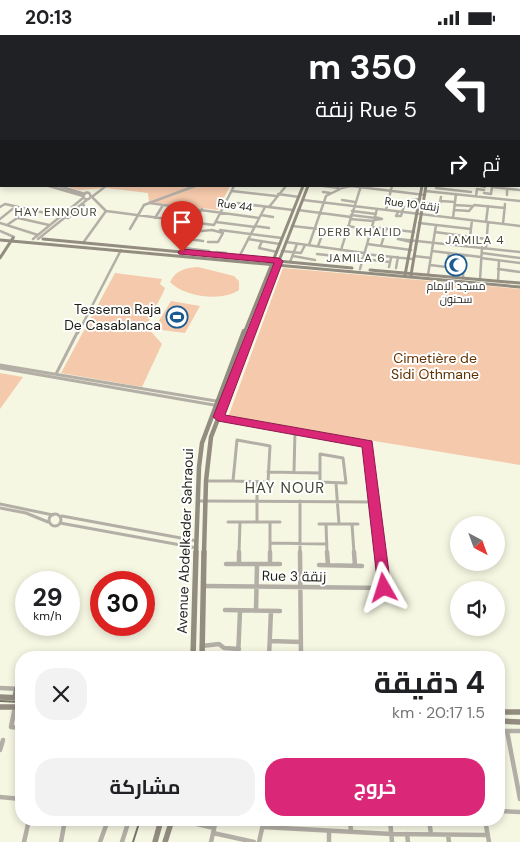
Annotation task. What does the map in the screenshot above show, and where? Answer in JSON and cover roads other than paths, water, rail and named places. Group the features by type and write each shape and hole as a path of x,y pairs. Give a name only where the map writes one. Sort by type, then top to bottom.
{"main road":[{"path":"276,262 277,252 303,187"},
{"path":"276,262 308,187"},
{"path":"415,232 419,223 422,195"},
{"path":"411,275 413,240 422,195"},
{"path":"0,239 38,237 83,243 183,250 276,262 315,262 411,275 520,285"},
{"path":"13,238 122,250 405,274"},
{"path":"0,257 13,238"},
{"path":"405,274 408,258 412,250"},
{"name":"Avenue Abdelkader Sahraoui","path":"193,651 198,501 202,443 215,403 276,262"},
{"name":"Avenue Abdelkader Sahraoui","path":"202,651 206,481 210,443 276,262"},
{"path":"411,275 498,281 520,285"},
{"path":"235,356 242,357"},
{"path":"227,375 235,376"},
{"path":"0,697 15,697"},
{"path":"0,707 15,707"},
{"path":"505,712 520,712"},
{"path":"505,721 520,722"},
{"path":"155,842 159,826"},
{"path":"165,842 170,826"}],"street":[{"path":"53,187 90,197 98,202 106,211 194,223 269,228"},
{"path":"62,187 90,197"},
{"path":"38,237 105,187"},
{"path":"130,229 142,207 192,187"},
{"path":"234,187 220,212 214,229 282,238"},
{"path":"272,206 277,195 285,187"},
{"path":"335,187 341,188"},
{"path":"341,249 360,187 422,195 451,190 456,194 520,201"},
{"path":"386,210 392,187"},
{"path":"459,191 460,187"},
{"path":"484,188 491,194 492,187 520,188"},
{"path":"323,192 330,193 341,188"},
{"path":"436,188 471,192"},
{"path":"476,196 478,189 484,188"},
{"path":"484,188 484,197"},
{"path":"507,189 507,195"},
{"path":"232,191 299,197"},
{"path":"282,251 302,252 310,240 324,203 330,193"},
{"path":"453,218 456,194"},
{"path":"38,237 84,196"},
{"path":"422,206 438,207 441,197"},
{"name":"Rue 10 زنقة","path":"303,200 398,212 396,216 400,217 403,212 520,226"},
{"path":"342,200 355,202"},
{"path":"440,202 472,206 505,206 503,224"},
{"name":"Rue 44","path":"149,203 273,217"},
{"path":"237,203 293,210"},
{"path":"0,207 5,204 64,218 72,217 84,205"},
{"path":"155,218 164,205"},
{"path":"403,212 404,206"},
{"path":"455,210 469,211 472,206"},
{"path":"480,280 481,256 486,239 488,206"},
{"path":"0,219 15,207"},
{"path":"175,221 183,207"},
{"path":"238,257 260,216 267,207"},
{"path":"194,223 202,209"},
{"path":"360,269 377,209"},
{"path":"7,225 29,210"},
{"path":"83,243 106,211"},
{"path":"298,211 375,218"},
{"path":"351,215 375,218"},
{"path":"18,218 50,225"},
{"path":"469,237 472,221"},
{"path":"0,223 38,237"},
{"path":"419,223 470,229"},
{"path":"428,275 438,225"},
{"path":"292,226 346,232"},
{"path":"348,226 358,227"},
{"path":"372,227 415,232"},
{"path":"381,246 386,229"},
{"path":"183,250 193,232 202,233 214,230 222,232 219,242 208,242"},
{"path":"0,231 13,238"},
{"path":"437,232 486,239"},
{"path":"188,239 203,241"},
{"path":"248,239 280,244"},
{"path":"293,257 315,262 320,240 310,240"},
{"path":"413,240 520,252"},
{"path":"262,241 259,248 277,252"},
{"path":"286,242 391,258 431,258"},
{"path":"290,262 297,243"},
{"path":"367,244 412,250"},
{"path":"56,375 122,250"},
{"path":"200,252 209,251"},
{"path":"432,251 520,258"},
{"path":"214,255 216,252 226,253"},
{"path":"447,267 449,253"},
{"path":"317,254 390,262"},
{"path":"462,278 464,255"},
{"path":"335,261 337,256"},
{"path":"481,256 499,261 520,263"},
{"path":"396,267 398,257"},
{"path":"389,267 391,258"},
{"path":"498,281 499,261"},
{"path":"430,265 463,269"},
{"path":"498,269 520,272"},
{"path":"0,367 56,375 75,380"},
{"path":"0,367 215,403"},
{"path":"198,501 375,502 368,445 218,417"},
{"path":"294,472 295,431"},
{"path":"206,481 233,482 268,482 270,446 237,440 233,482"},
{"path":"320,454 343,458 346,483 320,482 320,473 320,454"},
{"path":"268,472 320,473"},
{"path":"257,482 257,522"},
{"path":"336,483 339,524"},
{"path":"300,501 301,651"},
{"name":"Rue 3 زنقة","path":"204,585 384,588 375,502"},
{"path":"0,504 198,541"},
{"path":"0,508 26,513 53,525 60,523 198,548"},
{"path":"48,522 53,515"},
{"path":"60,523 62,516"},
{"path":"228,521 280,522"},
{"path":"238,564 240,522"},
{"path":"270,522 270,565"},
{"path":"319,524 358,524"},
{"path":"326,524 328,565"},
{"path":"352,524 355,566"},
{"path":"270,543 327,544"},
{"path":"226,564 280,564"},
{"path":"256,611 257,564"},
{"path":"319,565 362,566"},
{"path":"225,611 280,611"},
{"path":"202,646 220,644 224,649 238,649 240,611"},
{"path":"269,651 271,611"},
{"path":"270,641 302,642"},
{"path":"0,688 15,689"},
{"path":"15,716 11,727 15,727"},
{"path":"520,731 507,731 520,799"},
{"path":"0,750 3,740"},
{"path":"0,797 15,798"},
{"path":"505,811 520,811"},
{"path":"24,842 28,826"},
{"path":"61,842 64,826"},
{"path":"100,842 106,826"},
{"path":"122,842 127,826"},
{"path":"200,826 254,842"},
{"path":"211,842 215,826"},
{"path":"350,826 351,832"},
{"path":"390,826 392,842"},
{"path":"430,826 431,834"},
{"path":"486,826 488,842"},
{"path":"259,842 263,827 391,834 488,835"},
{"path":"329,831 329,842"},
{"path":"407,834 408,842"},
{"path":"448,835 449,842"}],"tram line":[{"path":"0,701 15,702"},
{"path":"133,842 138,826"}],"place":[{"name":"مسجد الإمام سحنون","path":"456,265"},
{"name":"Tessema Raja De Casablanca","path":"177,317"}],"district":[{"name":"HAY ENNOUR","path":"56,212"},
{"name":"DERB KHALID","path":"360,232"},
{"name":"JAMILA 4","path":"475,240"},
{"name":"JAMILA 6","path":"356,258"},
{"name":"HAY NOUR","path":"285,488"}],"park label":[{"name":"Cimetière de Sidi Othmane","path":"435,366"}]}
